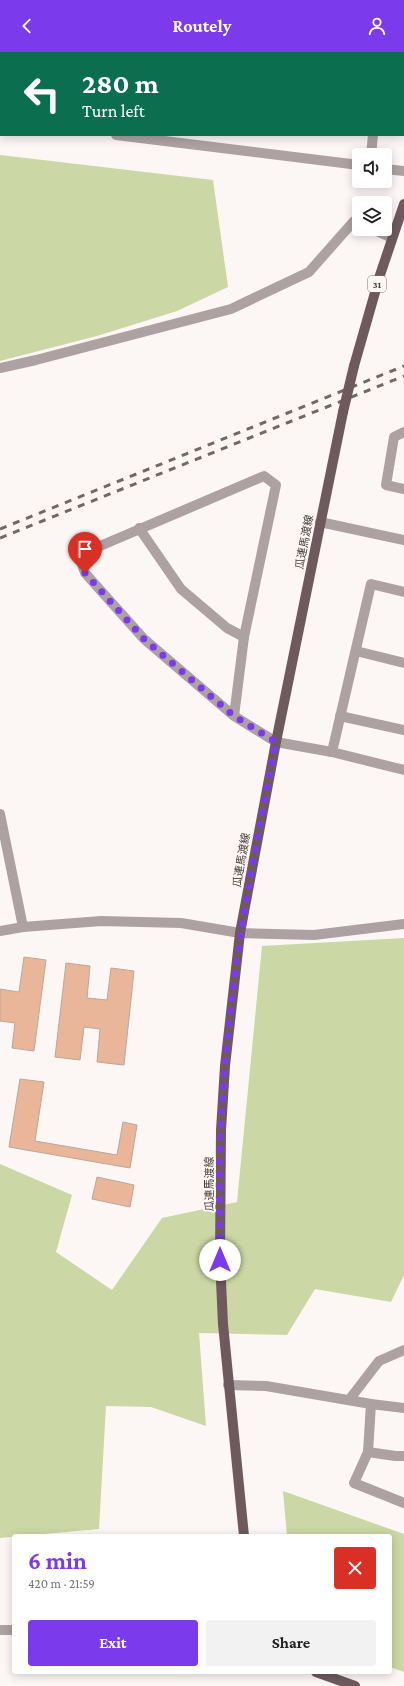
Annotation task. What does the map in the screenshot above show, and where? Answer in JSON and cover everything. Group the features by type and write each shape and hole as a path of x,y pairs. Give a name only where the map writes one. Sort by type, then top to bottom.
{"main road":[{"name":"瓜連馬渡線","path":"244,1534 222,1324 221,1274 221,1130 225,1066 240,933 276,742 343,412 354,366 392,238 404,204"},
{"path":"322,1674 355,1686"}],"street":[{"path":"124,136 352,164"},
{"path":"372,148 374,136"},
{"path":"392,169 404,171"},
{"path":"0,368 231,309 309,272 352,223"},
{"path":"388,236 392,238"},
{"path":"404,432 394,437 386,486 404,489"},
{"path":"234,716 244,637 276,485 264,476 139,528 79,555 85,573 144,639 234,716 276,742 332,752 404,770"},
{"path":"320,522 404,540"},
{"path":"139,528 181,590 227,628 244,637"},
{"path":"332,752 371,584 404,592"},
{"path":"356,651 404,663"},
{"path":"340,716 404,730"},
{"path":"0,814 23,927"},
{"path":"0,931 23,927 101,921 181,923 240,933 314,935 404,924"},
{"path":"349,1400 378,1361 404,1350"},
{"path":"228,1385 266,1386 371,1404 404,1408"},
{"path":"371,1404 368,1452 354,1483 404,1503"},
{"path":"368,1452 404,1456"},
{"path":"0,1630 12,1630"}],"green space":[{"path":"0,155 213,180 228,287 177,311 97,336 0,361"},
{"path":"404,938 404,1275 391,1302 315,1289 287,1335 199,1333 206,1426 151,1407 106,1406 99,1529 44,1534 12,1534 12,1537 0,1538 0,1164 72,1195 56,1252 112,1290 162,1218 237,1202 262,946"},
{"path":"283,1491 404,1534 404,1672 392,1668 392,1534 287,1534"}],"building":[{"path":"24,957 46,960 34,1051 12,1048 15,1023 0,1021 0,989 19,992"},
{"path":"66,963 90,966 87,998 107,1000 111,968 134,971 124,1065 97,1062 100,1029 84,1027 80,1060 55,1057"},
{"path":"20,1079 44,1082 35,1141 117,1155 123,1122 137,1125 130,1168 9,1147"},
{"path":"97,1177 134,1185 130,1207 92,1199"}],"railway":[{"path":"0,529 404,366"},
{"path":"0,538 404,376"}],"route":[{"path":"85,573 144,639 234,716 276,742 240,933 225,1066 221,1130 220,1260"}]}
